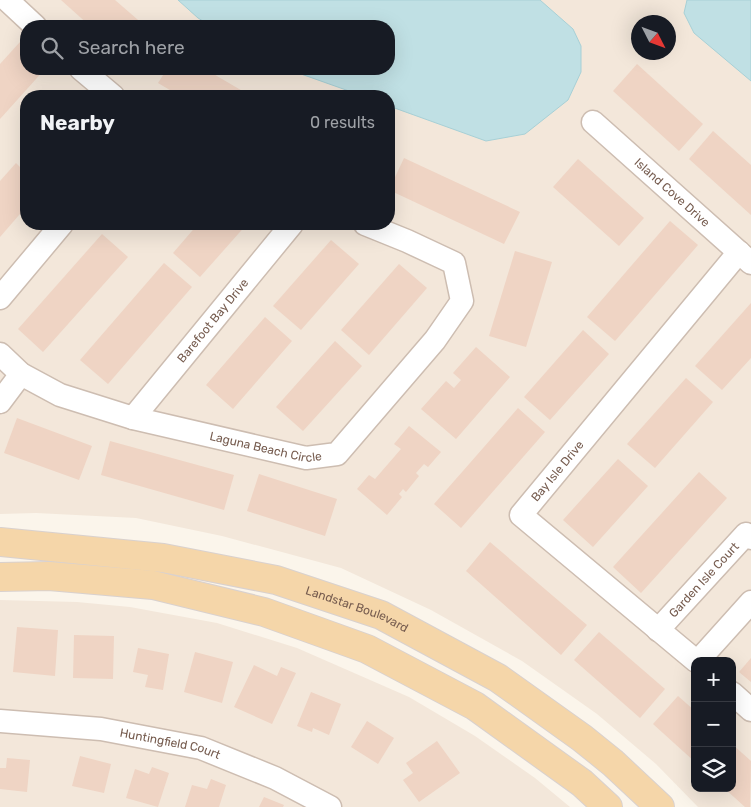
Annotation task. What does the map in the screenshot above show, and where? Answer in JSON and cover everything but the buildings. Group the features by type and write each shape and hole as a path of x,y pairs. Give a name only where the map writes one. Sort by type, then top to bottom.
{"main road":[{"name":"Landstar Boulevard","path":"0,542 163,558 276,580 381,615 498,678 605,757 660,807"},
{"path":"0,577 49,576 153,585 264,612 368,649 475,706 582,784 608,807"}],"street":[{"path":"0,6 6,0 28,20"},
{"path":"88,75 106,90"},
{"name":"Island Cove Drive","path":"592,122 745,258"},
{"path":"0,298 57,230"},
{"name":"Barefoot Bay Drive","path":"133,418 287,230"},
{"name":"Laguna Beach Circle","path":"0,354 20,374 60,395 133,418 306,458 337,454 435,340 462,302 454,263 407,240 381,230"},
{"name":"Bay Isle Drive","path":"692,657 521,515 745,258"},
{"path":"0,402 20,374"},
{"name":"Garden Isle Court","path":"658,630 746,534 751,538"},
{"path":"701,657 751,602"},
{"path":"736,697 751,710"},
{"name":"Huntingfield Court","path":"0,721 101,729 201,748 275,778 330,807"}],"shaded area":[{"path":"0,0 751,0 751,807 698,807 656,764 597,714 522,661 431,610 341,568 222,536 136,518 36,513 0,514"},
{"path":"0,600 77,602 130,607 217,623 297,648 409,697 475,736 535,778 570,807 0,807"}],"water":[{"path":"178,0 540,0 573,29 581,46 581,72 568,100 525,134 486,141 395,108 395,90 346,90 304,75 395,75 395,20 201,20"},
{"path":"687,0 751,0 751,81 694,33 684,13"}]}
